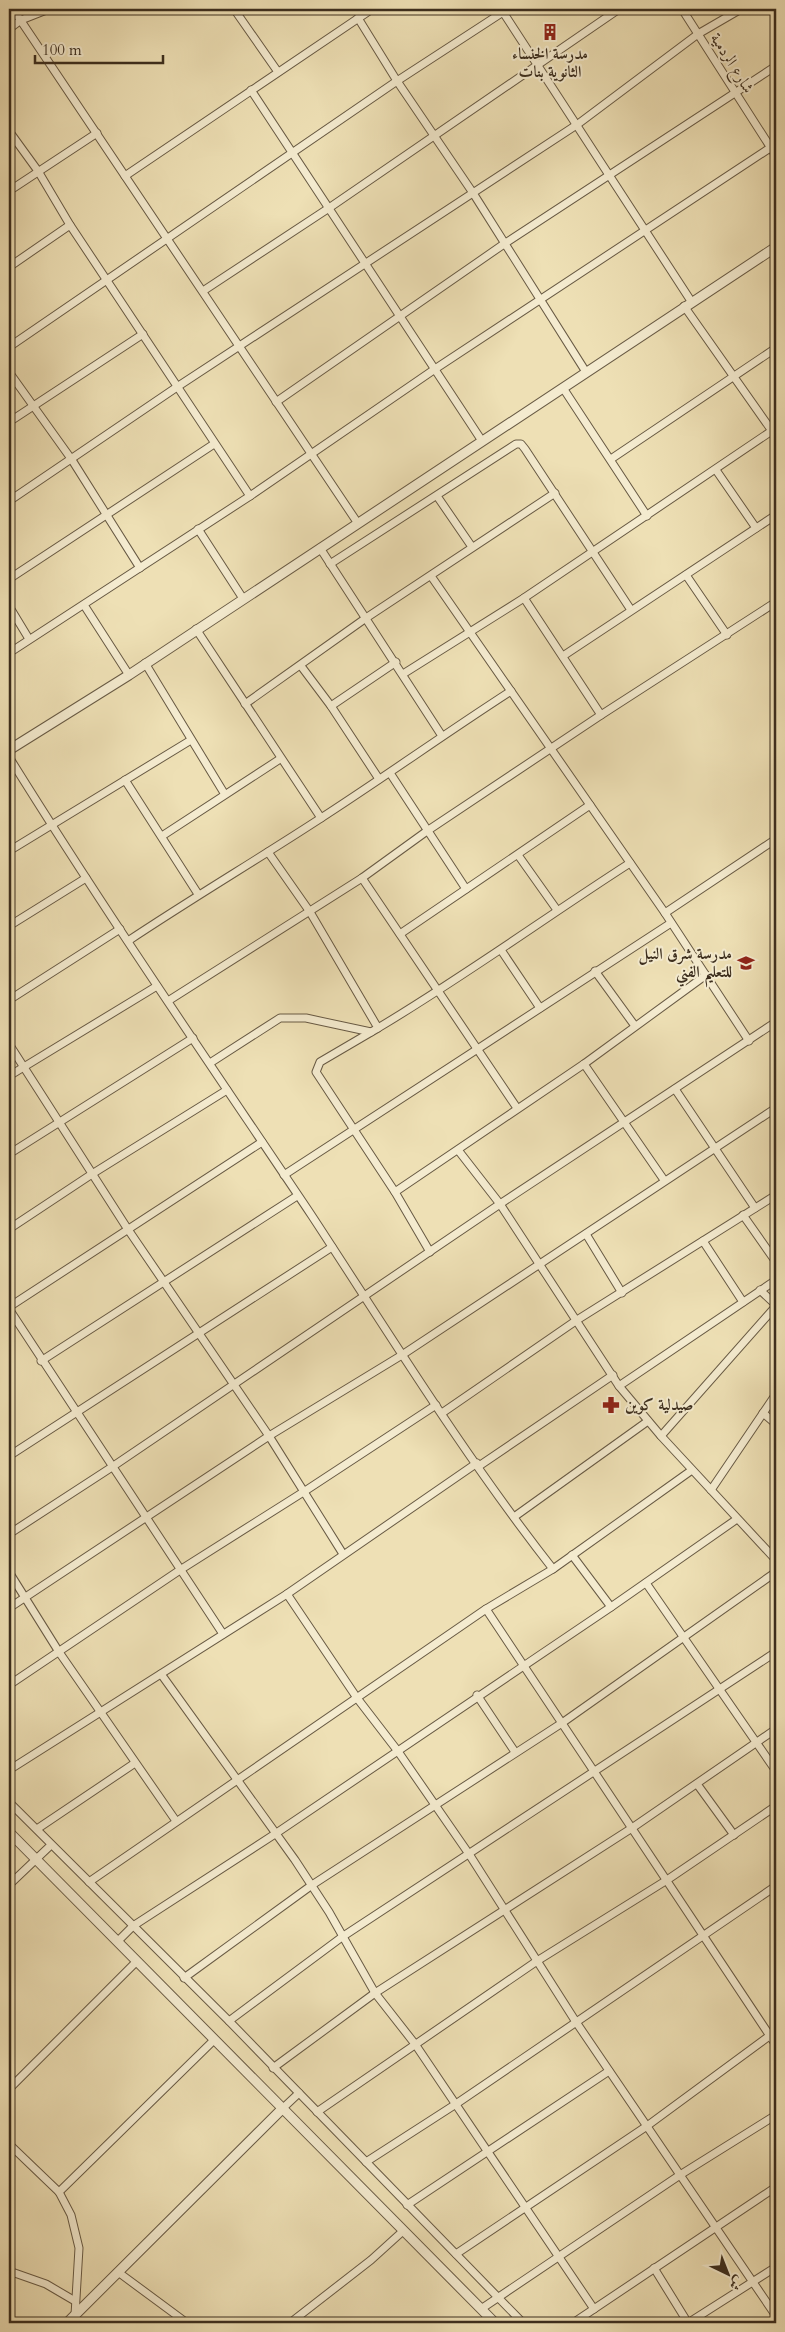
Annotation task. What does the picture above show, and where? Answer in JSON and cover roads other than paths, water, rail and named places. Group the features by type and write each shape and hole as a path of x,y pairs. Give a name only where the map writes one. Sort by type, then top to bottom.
{"street":[{"path":"13,9 357,522"},
{"path":"9,29 21,20 49,9"},
{"path":"234,9 278,72"},
{"path":"125,176 372,9"},
{"path":"202,291 329,208 620,9"},
{"name":"شارع الردمية","path":"682,9 734,93 773,145 776,156"},
{"path":"9,501 578,124 698,34 740,9"},
{"path":"9,347 502,10 578,124 646,232 732,377 774,429 594,552 403,674"},
{"path":"358,18 397,81 473,193 586,372"},
{"path":"276,402 504,244 776,66"},
{"path":"251,90 291,153 367,263 400,317 482,441"},
{"path":"9,130 38,171 70,225 250,496"},
{"path":"9,190 97,133"},
{"path":"9,653 250,496 435,369 646,232 773,145"},
{"path":"9,267 70,225"},
{"path":"9,750 129,674 776,247"},
{"path":"9,422 143,334"},
{"path":"611,459 776,348"},
{"path":"9,372 72,460 140,568"},
{"path":"563,388 647,516"},
{"path":"9,579 214,444"},
{"path":"330,564 516,444 521,444 631,610"},
{"path":"716,470 756,528"},
{"path":"245,704 366,618 555,493"},
{"path":"437,496 472,547"},
{"path":"563,656 776,515"},
{"path":"198,529 242,598"},
{"path":"320,548 396,662 442,736"},
{"path":"686,575 727,635"},
{"path":"431,576 665,913 749,1041"},
{"path":"524,598 601,715"},
{"path":"168,1001 362,878 427,831 601,715 776,602"},
{"path":"84,605 129,674"},
{"path":"9,606 30,639"},
{"path":"196,629 321,818"},
{"path":"331,706 396,662"},
{"path":"145,663 224,793"},
{"path":"301,666 331,706 379,779"},
{"path":"128,941 198,894 268,852 390,773 511,691"},
{"path":"9,851 191,740"},
{"path":"9,757 51,825 402,1355 514,1517 553,1569"},
{"path":"162,836 224,793 280,758"},
{"path":"390,773 466,889"},
{"path":"125,780 198,894"},
{"path":"400,934 590,805"},
{"path":"665,913 776,839"},
{"path":"268,852 310,912 378,1028"},
{"path":"518,855 556,910"},
{"path":"430,1252 395,1192 316,1072 316,1066 438,992 556,910 630,863"},
{"path":"9,926 86,878"},
{"path":"362,878 516,1108"},
{"path":"284,1175 355,1131 476,1048 671,923"},
{"path":"9,1000 120,929"},
{"path":"501,950 540,1008"},
{"path":"595,971 635,1026"},
{"path":"395,1192 516,1108 584,1064 706,975"},
{"path":"9,1076 157,986"},
{"path":"210,1064 280,1018 306,1018 370,1032"},
{"path":"9,1534 364,1298 500,1204 776,1022"},
{"path":"9,1154 193,1038"},
{"path":"9,1044 127,1228 199,1331 306,1492 343,1554"},
{"path":"584,1064 664,1180"},
{"path":"675,1089 756,1208"},
{"path":"9,1229 92,1174 227,1090"},
{"path":"9,1608 269,1436 402,1355 540,1265 664,1180 776,1108"},
{"path":"223,1634 41,1361 9,1308 127,1228 262,1142"},
{"path":"458,1150 500,1204 620,1386 661,1436 776,1560"},
{"path":"442,1413 577,1320 776,1195"},
{"path":"41,1361 164,1280 298,1196"},
{"path":"744,1215 776,1262"},
{"path":"586,1234 622,1293"},
{"path":"703,1241 743,1302"},
{"path":"9,1456 199,1331 332,1247"},
{"path":"620,1386 776,1280"},
{"path":"661,1436 776,1305 760,1290"},
{"path":"9,1770 287,1594 343,1554 612,1375"},
{"path":"710,1490 776,1394"},
{"path":"9,1685 180,1570 306,1492 436,1405"},
{"path":"763,1413 776,1424"},
{"path":"514,1517 648,1421"},
{"path":"88,1882 486,1609 553,1569 692,1470"},
{"path":"118,1941 133,1926 275,1834 524,1666 736,1518"},
{"path":"572,1555 611,1607"},
{"path":"9,1572 59,1652 176,1821"},
{"path":"184,1978 312,1885 562,1723 776,1572"},
{"path":"646,1582 776,1771"},
{"path":"287,1594 357,1698 397,1750 469,1854 576,2022 776,2316"},
{"path":"486,1609 596,1771 703,1935 773,2033 776,2045"},
{"path":"229,2021 342,1937 720,1691 776,1652"},
{"path":"161,1674 238,1779 312,1885 376,1993 415,2044 594,2309"},
{"path":"477,1696 515,1752"},
{"path":"273,2068 376,1993 632,1828 776,1729"},
{"path":"37,1829 135,1763"},
{"path":"697,1784 734,1835"},
{"path":"9,1802 37,1829 50,1845 229,2021 524,2323"},
{"path":"317,2112 537,1961 667,1880 776,1806"},
{"path":"9,1832 403,2231 484,2316 495,2323"},
{"path":"9,1885 50,1845"},
{"path":"366,2162 456,2104 776,1886"},
{"path":"9,2088 137,1961"},
{"path":"456,2254 647,2126 773,2033"},
{"path":"59,2192 214,2040"},
{"path":"407,2205 609,2071"},
{"path":"67,2323 299,2093"},
{"path":"484,2316 497,2297 680,2175 776,2115"},
{"path":"9,2144 59,2192 71,2215 79,2248 75,2315"},
{"path":"573,2323 776,2187"},
{"path":"290,2323 371,2260 403,2231"},
{"path":"654,2268 688,2323 776,2267"},
{"path":"9,2271 46,2284 75,2301"},
{"path":"118,2272 187,2323"}],"place":[{"name":"مدرسة الخنساء الثانوية بنات","path":"550,32"},
{"name":"مدرسة شرق النيل للتعليم الفني","path":"746,963"},
{"name":"صيدلية كوين","path":"611,1405"}]}
